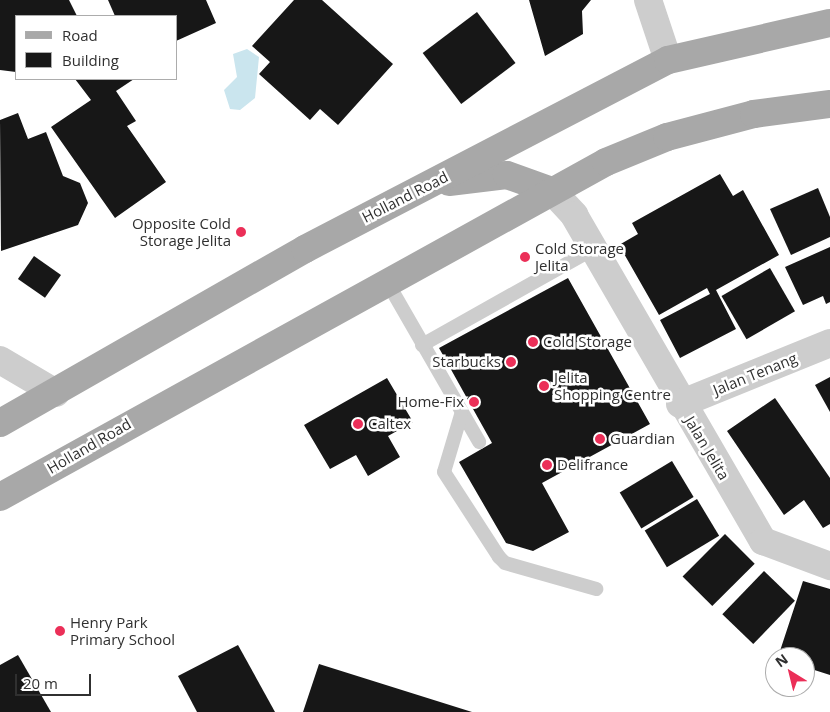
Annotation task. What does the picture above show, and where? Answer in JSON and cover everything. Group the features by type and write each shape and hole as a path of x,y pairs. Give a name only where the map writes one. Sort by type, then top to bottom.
{"main road":[{"name":"Holland Road","path":"0,422 56,393 240,284 668,60 830,23"},
{"name":"Holland Road","path":"0,497 386,280 552,190 667,138 754,114 830,104"},
{"path":"429,185 507,175 552,190"}],"street":[{"path":"648,0 668,60"},
{"name":"Jalan Jelita","path":"552,190 574,215 680,404 763,540 830,566"},
{"name":"Jalan Tenang","path":"680,404 830,343"},
{"path":"0,360 56,393"}],"lane":[{"path":"422,345 593,249"},
{"path":"386,280 461,415 479,442"},
{"path":"461,415 444,472 499,557 504,563 596,589"}],"water":[{"path":"247,49 259,57 255,98 240,110 230,109 224,90 237,77 233,54"}],"building":[{"path":"0,0 69,0 76,15 15,15 15,72 0,70"},
{"path":"108,0 206,0 216,23 178,40 178,15 115,15"},
{"path":"294,0 322,0 393,64 338,125 320,109 310,120 259,74 270,62 252,46"},
{"path":"529,0 591,0 582,11 583,34 545,56"},
{"path":"477,12 516,63 461,104 423,53"},
{"path":"76,80 132,80 116,91 136,121 127,126 166,182 115,218 51,127 91,100"},
{"path":"18,113 28,139 46,132 63,176 80,183 88,203 78,225 1,251 0,120"},
{"path":"720,174 733,196 743,190 779,255 716,290 736,329 680,358 660,320 710,294 707,288 659,315 619,245 638,234 632,223"},
{"path":"818,188 830,217 830,237 791,255 770,209"},
{"path":"830,247 830,302 826,304 823,296 803,305 785,267"},
{"path":"34,256 61,275 45,298 18,279"},
{"path":"770,268 795,311 747,339 722,296"},
{"name":"Jelita Shopping Centre","path":"568,278 650,424 542,483 569,532 533,551 506,543 459,462 492,443 439,348"},
{"path":"830,377 830,412 815,385"},
{"name":"Caltex","path":"387,378 413,422 388,436 400,457 368,476 356,455 330,469 304,425"},
{"path":"775,398 830,478 830,524 823,528 804,500 784,515 727,431"},
{"path":"672,461 694,497 641,528 620,492"},
{"path":"697,499 719,536 667,567 645,530"},
{"path":"725,534 755,564 712,606 683,576"},
{"path":"764,571 795,601 753,644 722,614"},
{"path":"803,581 830,589 830,675 815,670 815,647 781,647"},
{"path":"238,645 275,712 197,712 178,676"},
{"path":"18,655 51,712 0,712 0,665"},
{"path":"319,664 472,712 303,712"}],"place":[{"name":"Opposite Cold Storage Jelita","path":"241,232"},
{"name":"Cold Storage Jelita","path":"525,257"},
{"name":"Cold Storage","path":"533,342"},
{"name":"Starbucks","path":"511,362"},
{"name":"Jelita Shopping Centre","path":"544,386"},
{"name":"Home-Fix","path":"474,402"},
{"name":"Caltex","path":"358,424"},
{"name":"Guardian","path":"600,439"},
{"name":"Delifrance","path":"547,465"},
{"name":"Henry Park Primary School","path":"60,631"}]}
